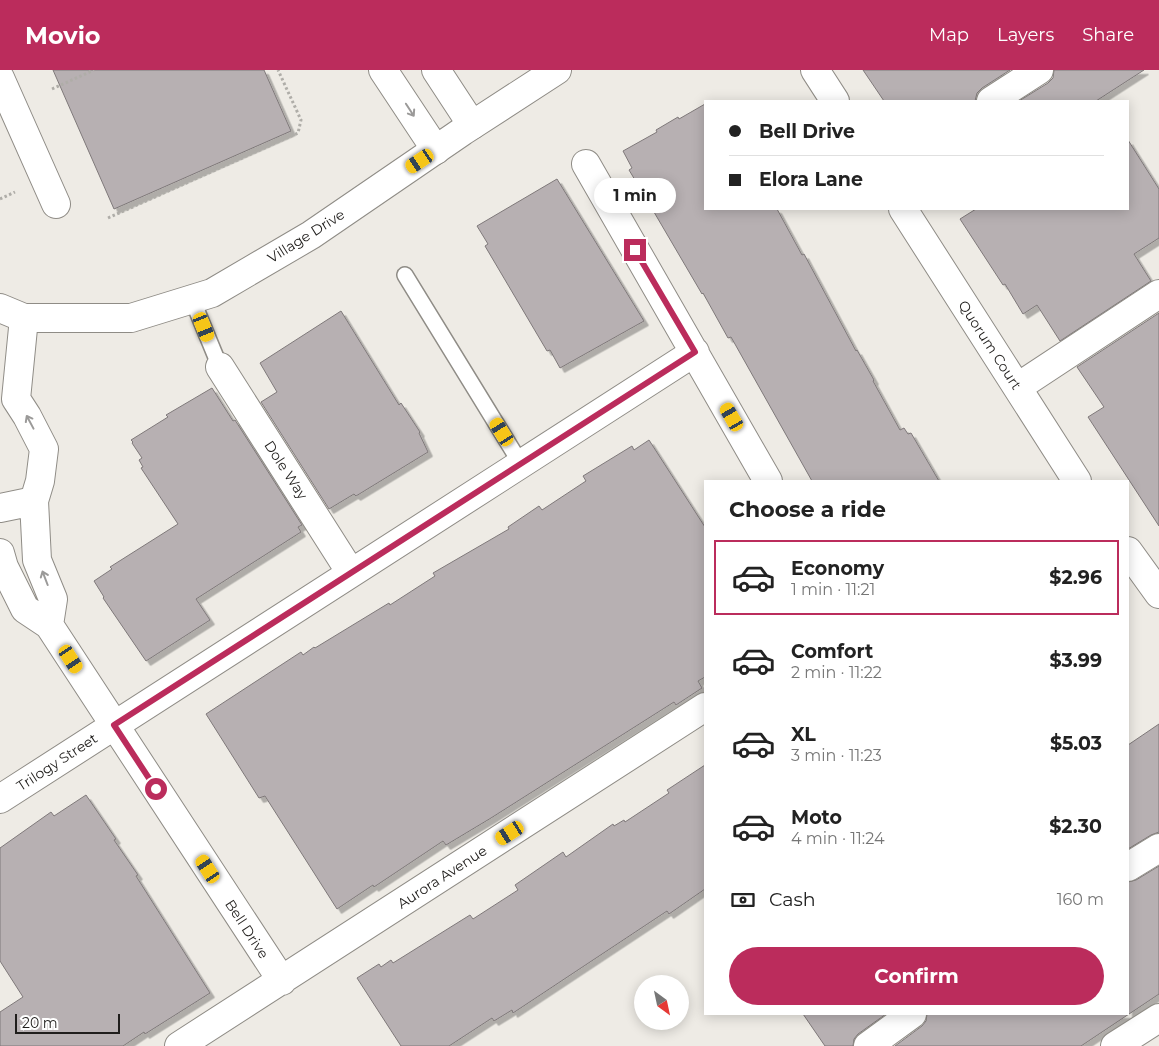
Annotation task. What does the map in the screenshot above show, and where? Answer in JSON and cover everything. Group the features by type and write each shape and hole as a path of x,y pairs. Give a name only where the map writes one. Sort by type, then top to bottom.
{"street":[{"path":"383,70 436,150"},
{"path":"436,70 472,125"},
{"name":"Village Drive","path":"8,318 131,318 212,293 311,235 472,125 557,70"},
{"path":"815,70 834,100"},
{"path":"993,100 1039,70"},
{"path":"0,78 56,204"},
{"path":"586,164 767,480"},
{"name":"Quorum Court","path":"904,210 1076,480"},
{"path":"1018,387 1159,294"},
{"path":"8,318 8,406 27,416 44,449 40,481 34,501 37,560 52,599 49,625"},
{"name":"Trilogy Street","path":"0,799 695,352"},
{"name":"Dole Way","path":"220,367 352,572"},
{"path":"0,508 34,501"},
{"path":"1129,552 1159,594"},
{"name":"Bell Drive","path":"0,553 4,567 25,609 49,625 282,981"},
{"name":"Aurora Avenue","path":"179,1046 704,708"},
{"path":"1129,865 1159,848"},
{"path":"868,1046 911,1015"},
{"path":"1115,1046 1159,1018"}],"lane":[{"path":"405,275 522,464"},
{"path":"192,299 220,367"}],"path":[{"path":"52,89 94,70"},
{"path":"108,218 298,133 301,120 278,70"}],"building":[{"path":"53,70 264,70 291,131 114,209"},
{"path":"863,70 1010,70 982,88 977,93 975,100 883,100"},
{"path":"1054,70 1144,70 1098,100 1021,100 1053,78"},
{"path":"704,105 704,210 778,210 802,255 804,254 900,430 904,428 908,434 911,433 938,480 811,480 731,337 728,338 629,170 632,168 623,151 657,132 656,130 678,117 679,119"},
{"path":"1129,142 1159,189 1159,238 1134,254 1151,281 1060,341 1037,305 1023,314 1005,284 1003,285 960,219 974,210 1129,210"},
{"path":"557,179 644,321 560,368 550,350 547,351 485,246 488,244 477,226"},
{"path":"341,311 399,405 401,403 420,432 428,452 356,496 354,494 329,509 261,402 277,392 260,363"},
{"path":"1159,313 1159,526 1088,417 1104,407 1077,367"},
{"path":"212,388 233,421 235,420 302,525 298,527 301,532 196,599 210,620 146,661 103,598 94,581 112,569 110,567 178,524 141,468 143,467 139,460 142,458 131,440 168,417 166,415"},
{"path":"649,440 704,525 704,678 698,681 702,688 676,705 674,702 446,845 443,841 337,909 265,796 259,798 206,714 301,652 303,655 389,603 390,605 435,576 433,573 509,529 508,527 539,506 542,510 586,481 583,476 632,446 634,450"},
{"path":"1159,724 1159,832 1129,848 1129,744"},
{"path":"704,766 704,890 669,914 667,911 513,1013 512,1010 494,1021 492,1018 449,1046 401,1046 357,978 379,964 381,967 391,960 393,963 470,915 473,919 518,890 515,885 563,852 566,857 613,824 614,826 624,820 625,822 669,793 667,790"},
{"path":"86,795 116,839 114,840 138,875 136,876 210,993 123,1046 0,1046 0,1012 23,997 0,961 0,848 51,812 54,816"},
{"path":"1159,866 1159,994 1129,1014 1129,882 1136,880"},
{"path":"804,1015 885,1015 858,1034 854,1039 853,1046 825,1046"},
{"path":"927,1015 1128,1015 1081,1046 895,1046 926,1021"}],"route":[{"path":"156,789 114,725 695,352 635,250"}]}
